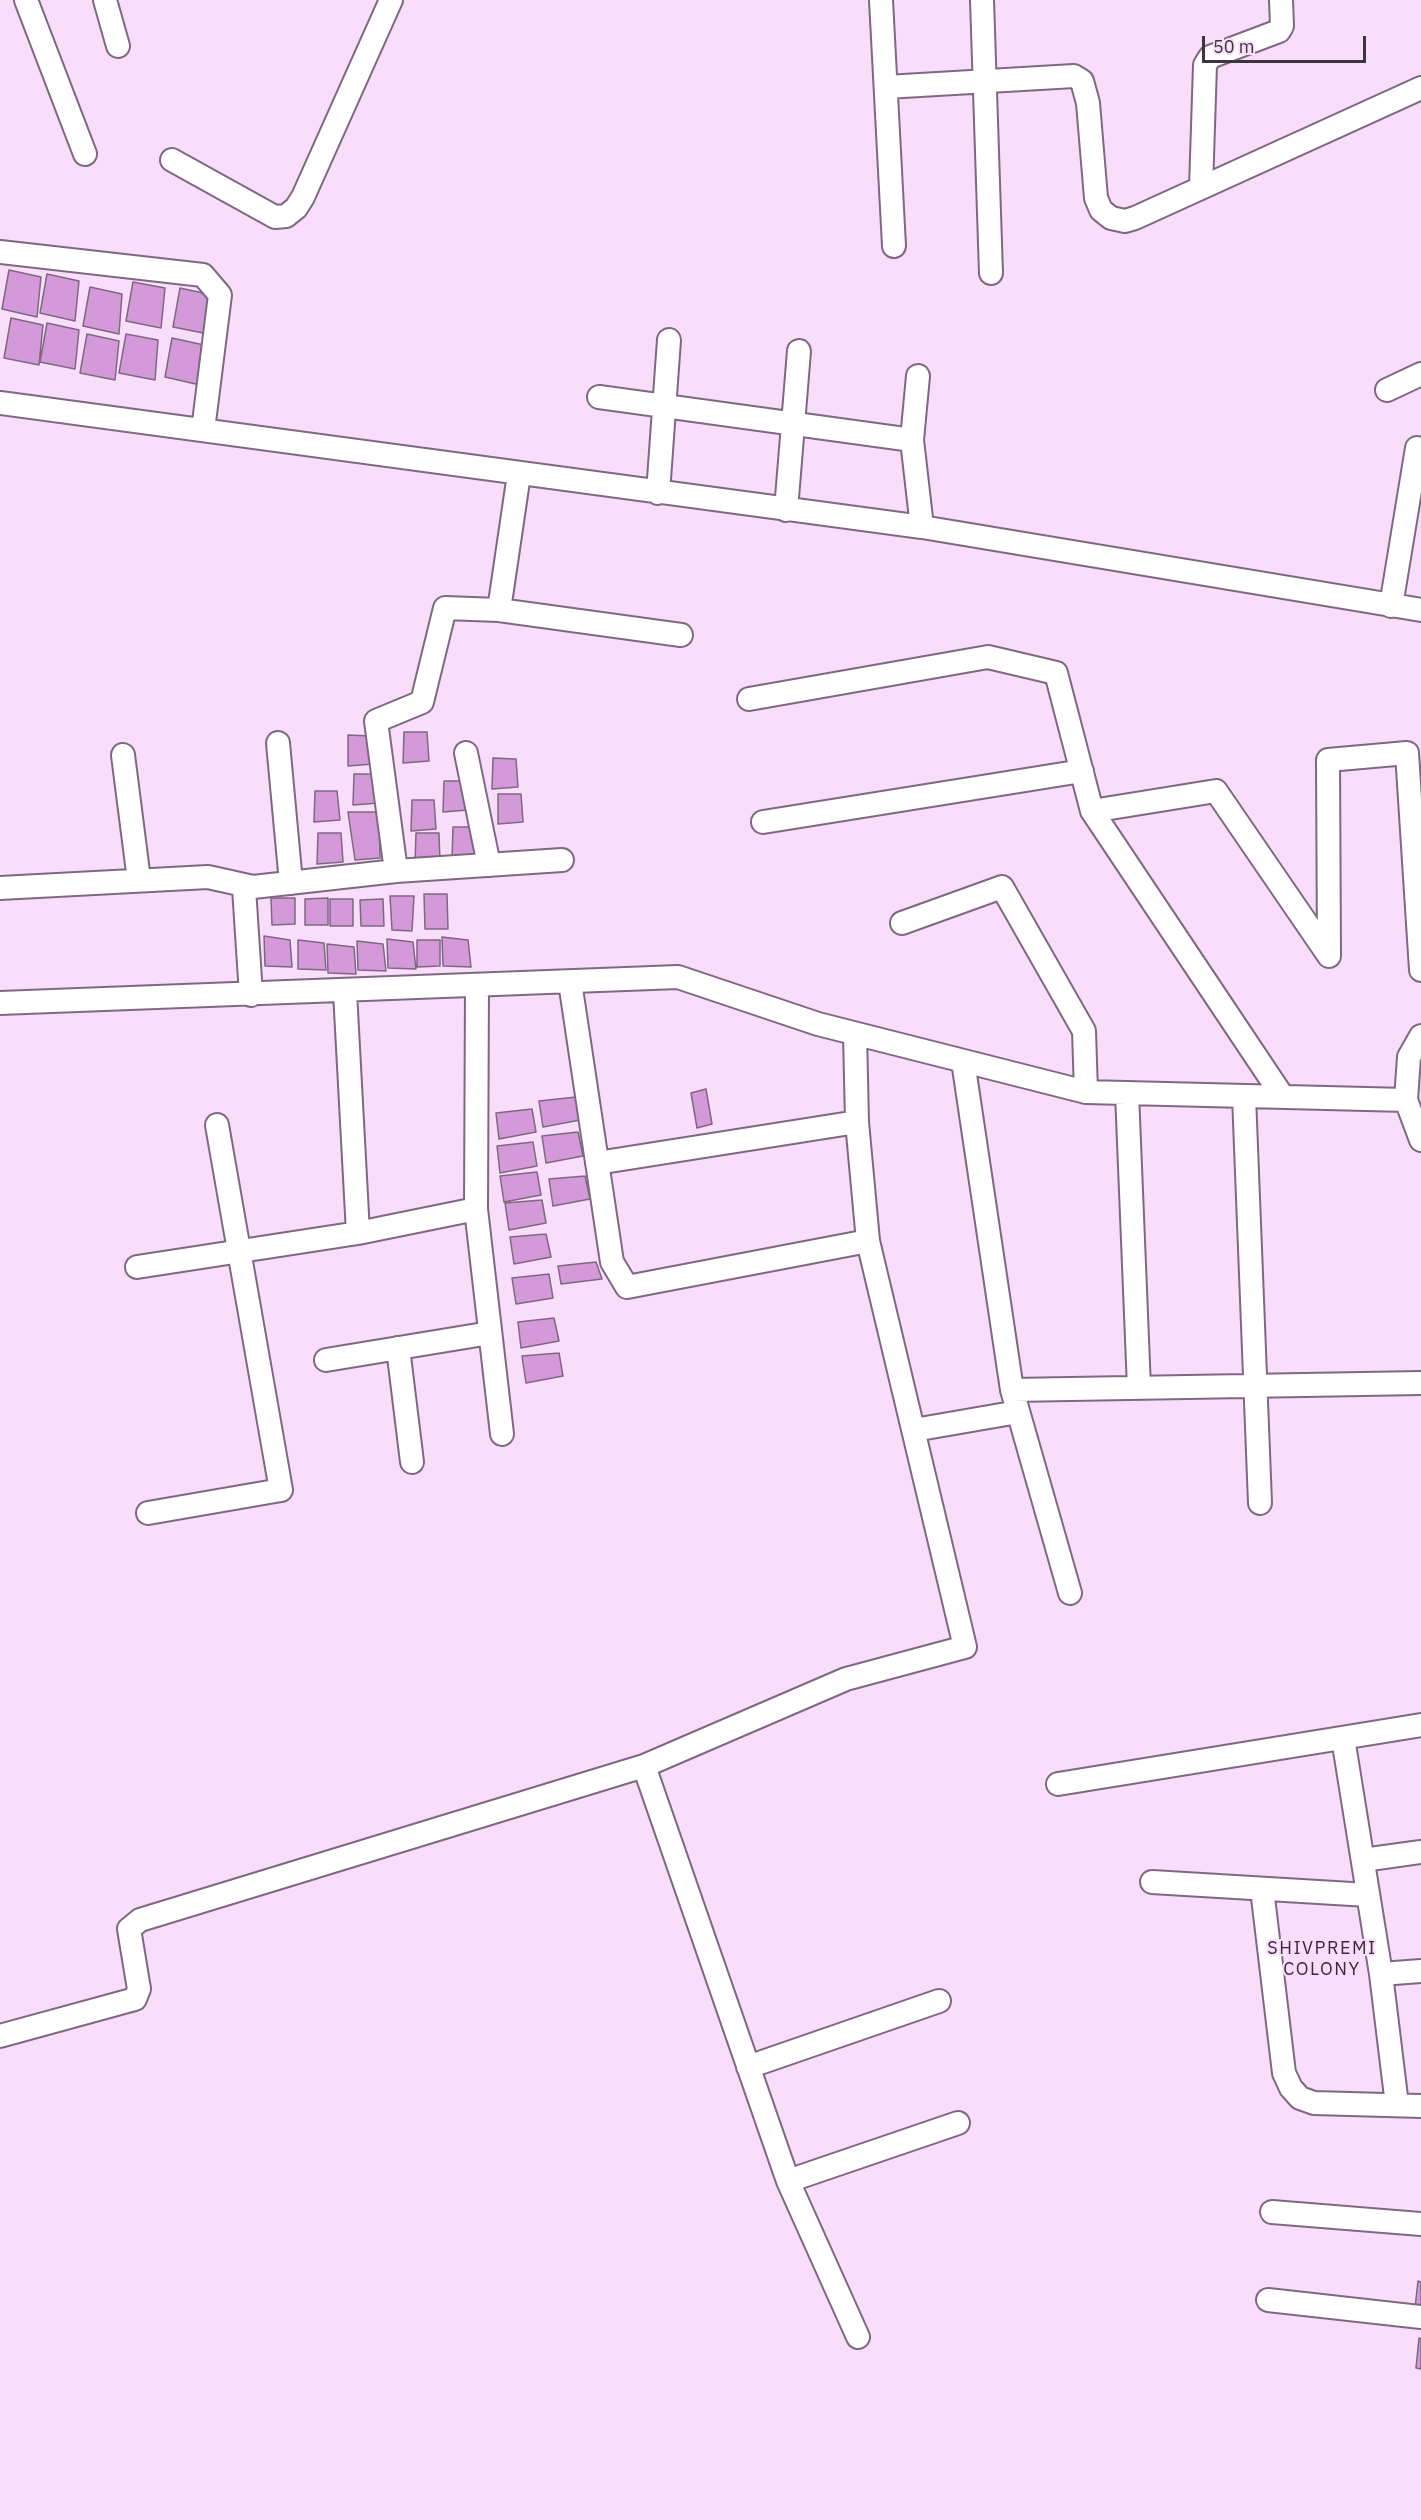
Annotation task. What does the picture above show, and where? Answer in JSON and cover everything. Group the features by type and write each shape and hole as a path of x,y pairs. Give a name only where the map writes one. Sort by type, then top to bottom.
{"street":[{"path":"26,0 86,154"},
{"path":"105,0 118,46"},
{"path":"172,160 275,217 286,216 296,208 303,197 391,0"},
{"path":"881,0 894,246"},
{"path":"982,0 991,273"},
{"path":"1201,188 1205,65 1210,57 1279,31 1282,26 1281,0"},
{"path":"886,87 1074,76 1082,81 1088,103 1096,198 1101,210 1111,218 1125,221 1421,88"},
{"path":"0,252 202,275 220,295 203,430"},
{"path":"658,493 669,340"},
{"path":"786,510 799,351"},
{"path":"1387,390 1421,374"},
{"path":"918,376 912,440 922,527"},
{"path":"599,396 664,407 912,440"},
{"path":"0,403 922,527 1421,610"},
{"path":"1391,606 1417,447"},
{"path":"499,610 519,474"},
{"path":"396,871 376,721 422,702 446,609 499,610 681,635"},
{"path":"749,699 988,657 1056,673 1092,811 1283,1097"},
{"path":"278,743 291,882"},
{"path":"466,753 489,865"},
{"path":"1092,811 1216,792 1329,956 1328,760 1407,753 1421,970"},
{"path":"123,755 139,880"},
{"path":"763,822 1082,771"},
{"path":"251,995 244,888 396,871 562,860"},
{"path":"0,888 208,877 253,887"},
{"path":"902,923 1002,887 1084,1030 1086,1092"},
{"path":"0,1003 345,992 678,977 855,1034 1086,1092 1283,1097 1416,1120 1410,1057 1421,1036"},
{"path":"570,982 612,1262 627,1287 868,1241"},
{"path":"477,986 476,1209 502,1434"},
{"path":"345,992 358,1233"},
{"path":"0,2036 135,1999 139,1989 129,1929 140,1920 644,1766 846,1679 965,1647 868,1241 857,1122 855,1034"},
{"path":"963,1061 1012,1390 1070,1593"},
{"path":"1127,1093 1139,1388"},
{"path":"1244,1096 1260,1503"},
{"path":"597,1163 857,1122"},
{"path":"148,1513 281,1490 216,1125"},
{"path":"137,1267 358,1233 476,1209"},
{"path":"326,1360 490,1333"},
{"path":"398,1348 412,1462"},
{"path":"1012,1390 1421,1383"},
{"path":"914,1430 1018,1412"},
{"path":"1058,1784 1421,1725"},
{"path":"1343,1738 1381,1974 1397,2105"},
{"path":"644,1766 788,2181 858,2337"},
{"path":"1363,1860 1421,1852"},
{"path":"1152,1882 1368,1895"},
{"path":"1262,1889 1284,2073 1291,2088 1300,2098 1314,2103 1421,2106"},
{"path":"1381,1974 1421,1971"},
{"path":"748,2067 939,2001"},
{"path":"788,2181 958,2123"},
{"path":"1272,2212 1421,2224"},
{"path":"1268,2300 1421,2317"}],"building":[{"path":"9,270 41,277 37,317 2,309"},
{"path":"47,274 79,281 75,321 40,313"},
{"path":"133,282 165,288 161,328 126,321"},
{"path":"90,287 122,294 119,334 83,326"},
{"path":"180,288 212,295 208,334 173,327"},
{"path":"11,318 43,325 39,365 4,358"},
{"path":"47,323 79,330 75,369 40,362"},
{"path":"87,334 119,341 115,380 80,373"},
{"path":"126,334 158,340 155,380 119,373"},
{"path":"172,338 204,345 200,385 165,377"},
{"path":"404,732 427,732 429,761 403,763"},
{"path":"348,735 371,736 373,764 348,766"},
{"path":"493,758 516,759 518,787 492,789"},
{"path":"354,774 377,774 379,803 353,805"},
{"path":"444,781 466,781 468,810 443,812"},
{"path":"315,791 337,791 340,820 314,822"},
{"path":"498,794 521,794 523,822 498,824"},
{"path":"412,800 434,800 436,829 411,831"},
{"path":"348,812 379,812 380,858 355,860"},
{"path":"453,827 475,827 478,855 452,858"},
{"path":"318,833 341,833 343,862 317,864"},
{"path":"416,833 439,833 440,862 415,864"},
{"path":"424,894 447,894 448,929 425,929"},
{"path":"390,896 414,896 412,931 392,930"},
{"path":"271,898 295,898 295,924 272,925"},
{"path":"328,898 328,925 305,925 305,899"},
{"path":"330,899 353,899 353,926 330,926"},
{"path":"383,899 384,926 361,926 360,900"},
{"path":"264,936 290,940 292,967 265,966"},
{"path":"442,937 468,940 471,967 443,966"},
{"path":"387,939 413,942 416,969 388,968"},
{"path":"298,940 324,943 326,970 298,969"},
{"path":"417,940 440,940 440,966 417,967"},
{"path":"357,941 383,944 386,971 358,970"},
{"path":"327,944 354,947 356,974 328,973"},
{"path":"706,1089 712,1124 697,1128 691,1093"},
{"path":"576,1097 580,1120 543,1127 539,1101"},
{"path":"532,1109 536,1132 499,1139 496,1113"},
{"path":"578,1132 583,1156 546,1163 542,1136"},
{"path":"533,1142 537,1166 500,1173 497,1146"},
{"path":"537,1172 541,1195 504,1202 500,1176"},
{"path":"585,1176 590,1199 553,1206 549,1179"},
{"path":"542,1200 546,1223 509,1230 505,1203"},
{"path":"546,1234 551,1257 514,1264 510,1237"},
{"path":"596,1262 602,1279 561,1284 558,1266"},
{"path":"549,1274 553,1298 516,1304 512,1278"},
{"path":"554,1318 559,1341 521,1348 518,1322"},
{"path":"559,1353 563,1376 526,1383 522,1356"},
{"path":"1418,2281 1421,2282 1421,2308 1415,2308"},
{"path":"1419,2338 1421,2339 1421,2369 1416,2368"}],"district":[{"name":"SHIVPREMI COLONY","path":"1322,1959"}]}
